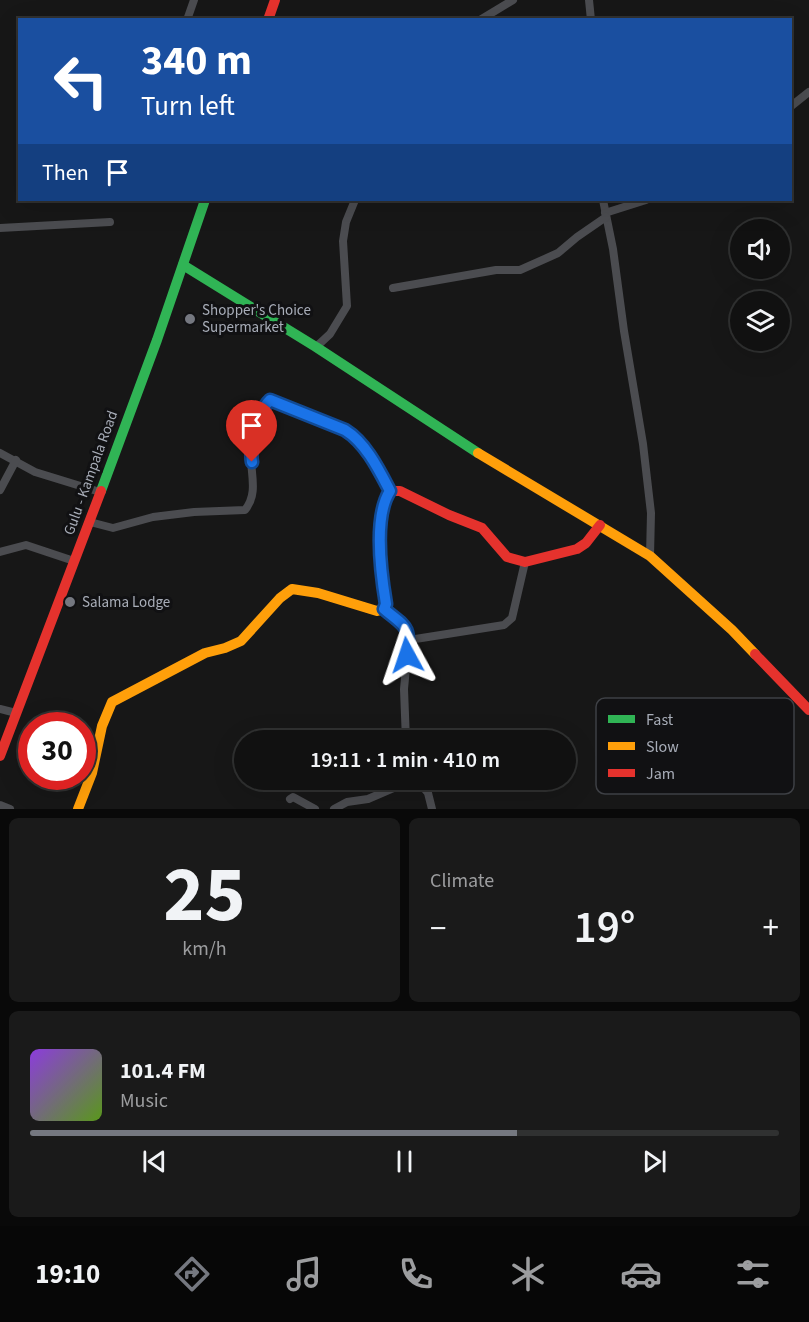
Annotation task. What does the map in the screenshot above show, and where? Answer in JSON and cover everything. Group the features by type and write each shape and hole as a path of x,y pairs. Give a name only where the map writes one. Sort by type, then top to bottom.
{"street":[{"path":"188,18 194,0"},
{"path":"269,18 275,0"},
{"path":"483,18 513,0"},
{"path":"589,0 591,18"},
{"path":"792,106 807,96"},
{"name":"Gulu - Kampala Road","path":"0,756 90,522 205,201"},
{"path":"316,347 330,334 348,306 344,241 346,222 355,201"},
{"path":"603,201 643,444 651,513 650,556"},
{"path":"393,288 496,270 520,270 558,253 606,215 643,201"},
{"path":"0,228 110,222"},
{"path":"183,265 316,347 497,465 650,556 732,630 809,710"},
{"path":"90,522 113,528 153,517 194,512 245,510 251,501 253,489 250,455 252,444 264,407 270,400 350,433 373,460 390,491"},
{"path":"0,453 35,472 100,492"},
{"path":"0,490 16,460"},
{"path":"390,491 400,491 482,528 507,557 525,562 577,549 586,543 600,525"},
{"path":"384,609 386,604 380,550 384,503 390,491"},
{"path":"0,552 26,544 74,561"},
{"path":"409,640 504,626 512,618 525,562"},
{"path":"78,809 92,773 102,726 112,702 205,653 241,641 280,598 292,589 318,593 377,611 384,609"},
{"path":"384,609 404,626 409,640 404,689 406,730"},
{"path":"0,709 16,712"},
{"path":"334,809 347,802 368,800 390,790"},
{"path":"425,790 432,809"},
{"path":"290,799 293,797 315,809"},
{"path":"0,805 10,809"}],"traffic: fast":[{"path":"101,491 157,340 205,201"},
{"path":"183,265 316,347 478,453"}],"traffic: slow":[{"path":"478,453 650,556 732,630 755,654"},
{"path":"78,809 92,773 102,726 112,702 205,653 241,641 280,598 292,589 318,593 377,611 384,609 386,604 384,588"}],"traffic: jam":[{"path":"269,18 275,0"},
{"path":"0,756 101,491"},
{"path":"384,588 380,538 382,514 390,491 400,491 482,528 507,557 525,562 577,549 586,543 600,525"},
{"path":"755,654 809,710"}],"place":[{"name":"Shopper's Choice Supermarket","path":"190,319"},
{"name":"Salama Lodge","path":"70,602"}],"route":[{"path":"252,462 250,455 252,444 264,407 270,400 345,430 368,454 390,491 384,503 380,550 386,604 384,609 406,628 409,635 407,655"}]}
